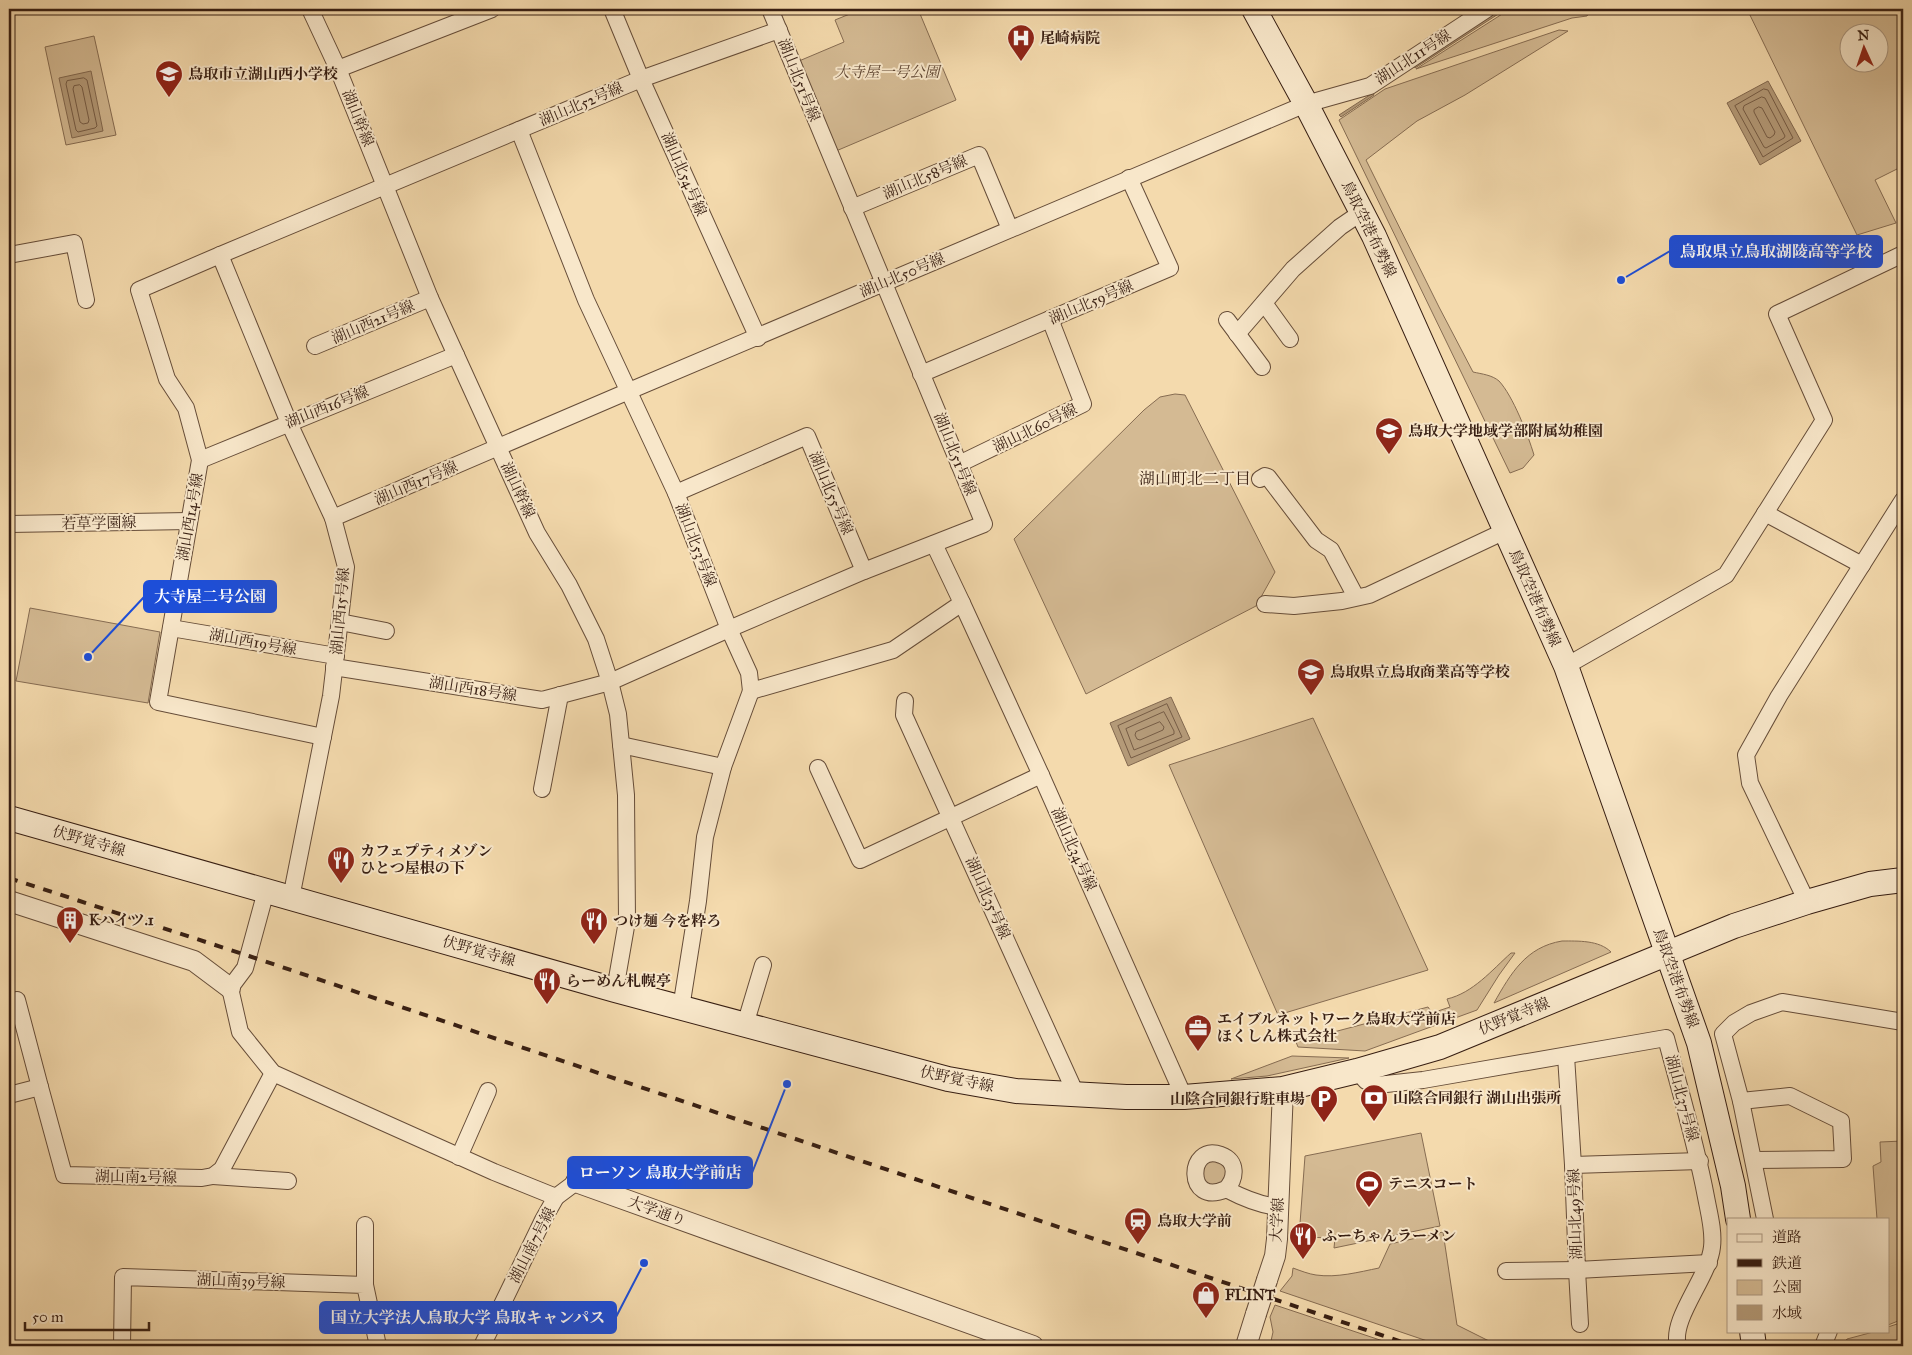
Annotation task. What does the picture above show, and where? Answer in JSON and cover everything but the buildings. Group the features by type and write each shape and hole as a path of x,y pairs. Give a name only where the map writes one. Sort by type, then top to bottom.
{"main road":[{"name":"鳥取空港布勢線","path":"1254,9 1306,104 1374,236 1566,666 1699,1043 1733,1186 1738,1218"},
{"name":"伏野覚寺線","path":"9,818 615,990 948,1079 1016,1091 1126,1097 1184,1097 1283,1089 1357,1072 1440,1047 1734,926 1870,884 1903,880"},
{"path":"1752,1332 1754,1346"}],"street":[{"name":"湖山幹線","path":"310,9 338,69 430,298 537,532 569,585 596,639 610,682 618,714 626,795 627,921 615,990"},
{"path":"338,69 492,9"},
{"name":"湖山北54号線","path":"612,9 758,338"},
{"name":"湖山北51号線","path":"610,682 864,571 984,524 770,9"},
{"name":"湖山北11号線","path":"1306,104 1370,86 1487,9"},
{"name":"湖山北52号線","path":"385,186 642,79 779,30"},
{"name":"湖山北50号線","path":"498,447 1306,104"},
{"name":"湖山北53号線","path":"520,130 586,300 676,493 729,629 749,673 751,690"},
{"name":"湖山北58号線","path":"852,208 980,154 1010,229"},
{"name":"湖山北59号線","path":"922,374 1170,268 1129,178"},
{"name":"湖山西14号線","path":"323,736 158,702 200,460 186,408 167,380 139,290 385,186"},
{"path":"1238,334 1293,269 1340,227 1362,212"},
{"path":"9,255 74,243 86,300"},
{"path":"1566,666 1726,575 1824,420 1777,314 1903,254"},
{"name":"湖山西15号線","path":"220,255 289,423 333,518 346,567 335,662 323,736 291,898"},
{"name":"湖山西21号線","path":"315,346 430,298"},
{"path":"1264,303 1290,339"},
{"name":"湖山北60号線","path":"959,464 1083,404 1050,319"},
{"path":"1227,320 1262,366"},
{"name":"湖山西16号線","path":"200,460 456,355"},
{"name":"湖山北55号線","path":"676,493 807,436 864,571"},
{"name":"湖山西17号線","path":"333,518 498,447"},
{"path":"1260,479 1265,476 1268,477 1316,540 1331,550 1356,597"},
{"path":"1807,902 1750,784 1746,755 1779,696 1903,500"},
{"path":"1765,513 1862,565"},
{"name":"若草学園線","path":"9,524 189,521"},
{"path":"1265,604 1294,606 1342,601 1369,594 1505,531"},
{"path":"680,1008 698,901 705,837 723,767 751,690 893,650 962,603 934,544"},
{"name":"湖山北34号線","path":"962,603 1041,775 1184,1097"},
{"path":"340,622 386,631"},
{"name":"湖山西19号線","path":"171,628 335,662"},
{"name":"湖山西18号線","path":"335,662 542,700 610,682"},
{"path":"542,789 560,695"},
{"name":"湖山北35号線","path":"905,701 904,715 1076,1094"},
{"path":"621,745 723,767"},
{"path":"818,768 860,860 1041,775"},
{"path":"230,988 245,968 266,891"},
{"path":"9,901 194,961 230,988 240,1032 273,1073 459,1157 556,1197"},
{"path":"745,1025 763,966"},
{"path":"9,1095 40,1087 17,1000"},
{"path":"1765,1218 1741,1101 1723,1034 1734,1023 1751,1013 1782,1002 1903,1022"},
{"name":"湖山北37号線","path":"1357,1072 1366,1080 1378,1085 1422,1080 1666,1038 1700,1161 1711,1224 1712,1246 1709,1263 1683,1314 1678,1329 1678,1346"},
{"name":"湖山北49号線","path":"1566,1056 1577,1270 1709,1263"},
{"path":"213,1176 222,1169 273,1073"},
{"name":"湖山南2号線","path":"40,1087 64,1175 202,1178 213,1176"},
{"name":"大学線","path":"1246,1346 1275,1256 1283,1089"},
{"path":"459,1157 488,1091"},
{"path":"1741,1101 1790,1096 1841,1122 1843,1159 1754,1160"},
{"path":"1573,1165 1700,1161"},
{"path":"213,1176 288,1181"},
{"name":"大学通り","path":"556,1197 576,1182 1033,1346"},
{"path":"1226,1189 1243,1199 1278,1208"},
{"name":"湖山南7号線","path":"482,1346 556,1197"},
{"path":"365,1226 365,1285 378,1346"},
{"path":"1506,1272 1577,1270 1580,1324"},
{"name":"湖山南39号線","path":"122,1346 123,1276 365,1285"},
{"path":"1824,1346 1828,1332"}],"green space":[{"name":"大寺屋一号公園","path":"862,9 918,9 956,100 836,151 799,61 844,42 835,20"},
{"path":"1510,9 1591,9 1587,16 1572,18 1416,69"},
{"path":"1747,9 1903,9 1903,166 1875,180 1896,223 1857,235"},
{"path":"1559,30 1568,31 1465,95 1417,121 1366,160 1473,372 1490,376 1499,381 1510,396 1520,416 1534,455 1523,468 1510,473 1339,120 1385,89"},
{"path":"94,36 116,135 66,145 45,47"},
{"path":"1175,394 1185,395 1275,572 1256,606 1086,694 1014,539 1144,410 1160,397"},
{"path":"30,608 160,632 148,703 16,681"},
{"path":"1313,718 1428,970 1278,1015 1169,765"},
{"path":"1562,941 1594,943 1601,945 1611,952 1494,1003 1513,972 1529,955 1549,944"},
{"path":"1511,953 1515,953 1477,1010 1365,1051 1298,1047 1296,1042 1428,1007 1432,1013 1450,1007 1447,999 1465,992 1474,986"},
{"path":"1292,1056 1349,1058 1267,1076 1231,1079"},
{"name":"テニスコート","path":"1421,1133 1440,1226 1334,1248 1335,1238 1299,1237 1305,1156"},
{"path":"1903,1141 1903,1241 1901,1243 1903,1260 1903,1319 1890,1324 1890,1218 1877,1218 1873,1166 1881,1162 1880,1142"},
{"path":"1223,1161 1229,1178 1214,1187 1202,1180 1203,1166 1206,1162"},
{"path":"1443,1232 1457,1325 1503,1346 1442,1346 1280,1291 1292,1276 1293,1268 1313,1275 1332,1276 1379,1268 1390,1244"},
{"path":"1275,1305 1398,1346 1311,1346 1271,1341 1273,1332 1270,1317"},
{"path":"1903,1322 1903,1346 1842,1346 1847,1339 1873,1332 1890,1332 1890,1326"}],"water":[{"path":"1502,9 1506,9 1415,68 1414,66"},
{"path":"91,71 103,131 72,138 59,78"},
{"path":"1768,81 1801,141 1760,165 1727,103"},
{"path":"1373,93 1374,95 1341,117 1339,115"},
{"path":"1171,697 1190,739 1128,766 1110,723"}],"railway":[{"path":"9,878 249,956 1414,1346"}],"place":[{"name":"尾崎病院","path":"1021,62"},
{"name":"鳥取市立湖山西小学校","path":"169,98"},
{"name":"鳥取県立鳥取湖陵高等学校","path":"1621,280"},
{"name":"鳥取大学地域学部附属幼稚園","path":"1389,455"},
{"name":"大寺屋二号公園","path":"88,657"},
{"name":"鳥取県立鳥取商業高等学校","path":"1311,696"},
{"name":"カフェプティメゾン ひとつ屋根の下","path":"341,884"},
{"name":"Kハイツ.1","path":"70,944"},
{"name":"つけ麺 今を粋ろ","path":"594,945"},
{"name":"らーめん札幌亭","path":"547,1005"},
{"name":"エイブルネットワーク鳥取大学前店 ほくしん株式会社","path":"1198,1052"},
{"name":"ローソン 鳥取大学前店","path":"787,1084"},
{"name":"山陰合同銀行 湖山出張所","path":"1374,1122"},
{"name":"山陰合同銀行駐車場","path":"1324,1123"},
{"name":"テニスコート","path":"1369,1208"},
{"name":"鳥取大学前","path":"1138,1245"},
{"name":"ふーちゃんラーメン","path":"1303,1260"},
{"name":"国立大学法人鳥取大学 鳥取キャンパス","path":"644,1263"},
{"name":"FLINT","path":"1206,1319"}],"district":[{"name":"湖山町北二丁目","path":"1195,478"}]}
